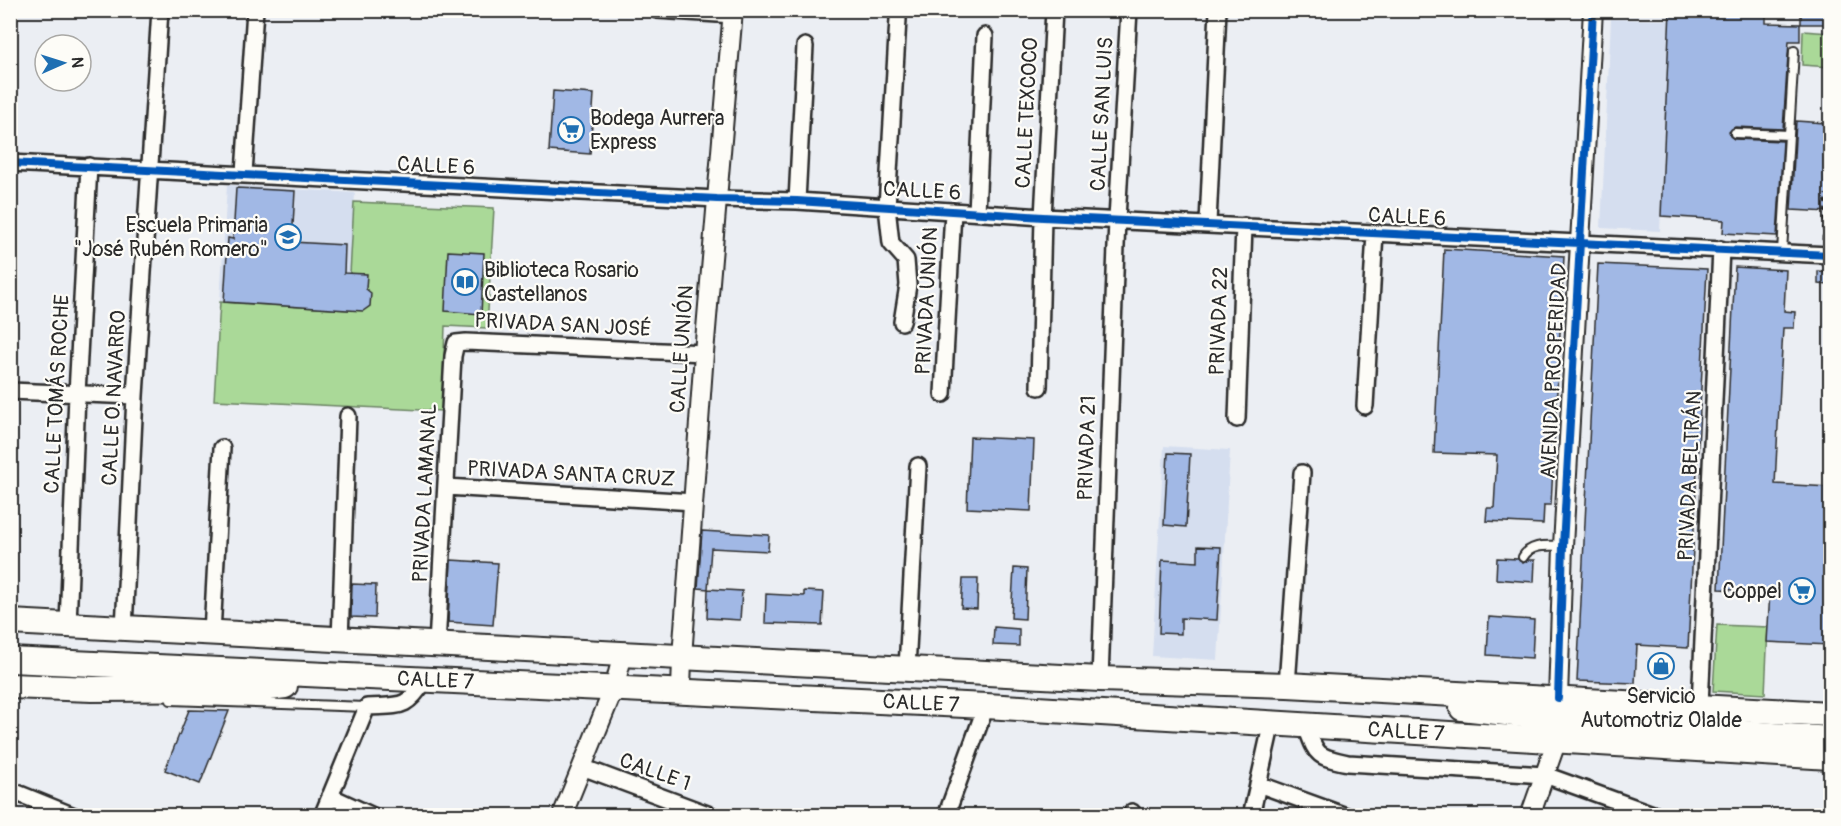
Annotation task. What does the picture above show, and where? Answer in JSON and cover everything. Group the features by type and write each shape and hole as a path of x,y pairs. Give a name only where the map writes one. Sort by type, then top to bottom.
{"main road":[{"name":"CALLE 7","path":"10,622 1100,679 1287,685 1700,705 1830,714"},
{"name":"CALLE 7","path":"10,660 986,706 1830,757"},
{"path":"10,686 92,689 269,688 334,675"},
{"path":"1403,691 1460,708 1576,721 1830,739"}],"street":[{"name":"CALLE O. NAVARRO","path":"124,629 135,396 160,10"},
{"path":"244,173 255,10"},
{"path":"657,10 733,13"},
{"name":"CALLE TEXCOCO","path":"1039,387 1043,217 1054,10"},
{"name":"CALLE SAN LUIS","path":"1117,219 1129,10"},
{"path":"1208,223 1218,10"},
{"name":"AVENIDA PROSPERIDAD","path":"1557,698 1563,546 1593,10"},
{"name":"CALLE UNIÓN","path":"681,691 704,352 733,13"},
{"path":"898,19 887,207 891,243 906,260 908,285 902,322"},
{"path":"977,212 985,36"},
{"path":"797,201 805,46"},
{"name":"CALLE 6","path":"10,163 244,173 717,200 797,201 1043,217 1826,254"},
{"name":"CALLE TOMÁS ROCHE","path":"68,625 89,166"},
{"name":"PRIVADA UNIÓN","path":"943,394 953,211"},
{"name":"PRIVADA 21","path":"1100,679 1117,219"},
{"name":"PRIVADA 22","path":"1237,419 1244,226"},
{"path":"1365,406 1375,233"},
{"name":"PRIVADA BELTRÁN","path":"1700,705 1721,249"},
{"name":"PRIVADA SAN JOSÉ","path":"456,343 704,352"},
{"name":"PRIVADA LAMANAL","path":"438,645 453,356 456,343"},
{"path":"10,391 135,396"},
{"path":"340,640 348,416"},
{"path":"212,633 222,448"},
{"path":"907,668 918,466"},
{"path":"1287,685 1302,473"},
{"name":"PRIVADA SANTA CRUZ","path":"446,487 694,502"},
{"path":"562,816 614,688 623,654"},
{"path":"322,816 367,707 401,705 414,697 425,680"},
{"path":"946,816 986,706"},
{"path":"1251,816 1272,722"},
{"path":"1305,724 1316,751 1327,758 1338,761 1545,775 1658,816"},
{"path":"1530,816 1557,740"},
{"name":"CALLE 1","path":"582,767 713,816"},
{"path":"1258,784 1346,816"},
{"path":"10,790 74,816"},
{"path":"330,796 373,816"}],"lane":[{"path":"1782,252 1794,51"},
{"path":"1735,133 1789,135"},
{"path":"1523,556 1531,548 1563,546"},
{"path":"10,694 106,698"},
{"path":"165,700 367,707"}],"path":[{"path":"1826,194 1826,254"}],"shaded area":[{"path":"1611,19 1670,20 1660,231 1601,228"},
{"name":"Escuela Primaria \"José Rubén Romero\"","path":"227,185 355,193 348,310 220,302"},
{"path":"1164,446 1230,450 1218,660 1152,656"}],"green space":[{"path":"1803,31 1830,33 1830,67 1802,65"},
{"path":"354,202 494,208 487,328 445,326 442,411 214,400 220,302 348,310"},
{"path":"1717,625 1768,627 1765,694 1713,691"}],"building":[{"path":"1670,10 1766,10 1766,23 1800,24 1800,41 1789,41 1783,129 1735,127 1729,132 1734,139 1783,141 1777,236 1723,233 1724,220 1661,216"},
{"path":"1801,10 1830,10 1830,24 1801,24"},
{"path":"553,91 594,94 590,154 549,151"},
{"path":"1796,121 1825,123 1824,140 1830,140 1830,212 1791,210"},
{"name":"Escuela Primaria \"José Rubén Romero\"","path":"236,188 295,191 292,242 345,245 344,273 367,274 366,289 371,293 370,306 363,311 224,302 228,238 233,239"},
{"path":"1444,249 1564,256 1551,505 1544,505 1543,524 1486,521 1487,508 1494,508 1497,455 1434,453"},
{"name":"Biblioteca Rosario Castellanos","path":"448,251 484,253 481,314 445,311"},
{"path":"1598,264 1707,269 1688,648 1637,645 1635,683 1577,681"},
{"path":"1735,267 1786,270 1784,311 1795,312 1794,328 1783,328 1775,484 1830,487 1830,645 1767,642 1770,592 1719,589"},
{"path":"1818,271 1830,272 1830,285 1818,284"},
{"path":"970,437 1034,440 1031,511 967,508"},
{"path":"1168,453 1190,454 1186,527 1164,525"},
{"path":"702,531 769,535 768,551 711,548 708,589 698,588"},
{"path":"1198,546 1221,547 1217,620 1181,618 1181,634 1159,633 1162,560 1198,562"},
{"path":"1497,558 1518,559 1523,563 1535,560 1534,582 1496,579"},
{"path":"451,560 498,563 493,625 448,622"},
{"path":"1014,568 1027,569 1025,619 1011,618"},
{"path":"963,579 978,579 977,609 961,608"},
{"path":"352,584 376,585 375,618 351,617"},
{"path":"708,589 742,591 740,620 707,618"},
{"path":"804,591 824,592 822,625 765,623 766,594 804,596"},
{"path":"1489,617 1534,620 1532,658 1487,655"},
{"path":"994,627 1019,629 1019,646 993,645"},
{"path":"189,710 229,711 200,784 165,770"}],"cycle path":[{"path":"1558,698 1563,546 1593,10"},
{"path":"10,163 1830,255"}],"place":[{"name":"Bodega Aurrera Express","path":"571,130"},
{"name":"Escuela Primaria \"José Rubén Romero\"","path":"288,237"},
{"name":"Biblioteca Rosario Castellanos","path":"465,282"},
{"name":"Coppel","path":"1802,591"},
{"name":"Servicio Automotriz Olalde","path":"1661,666"}]}
